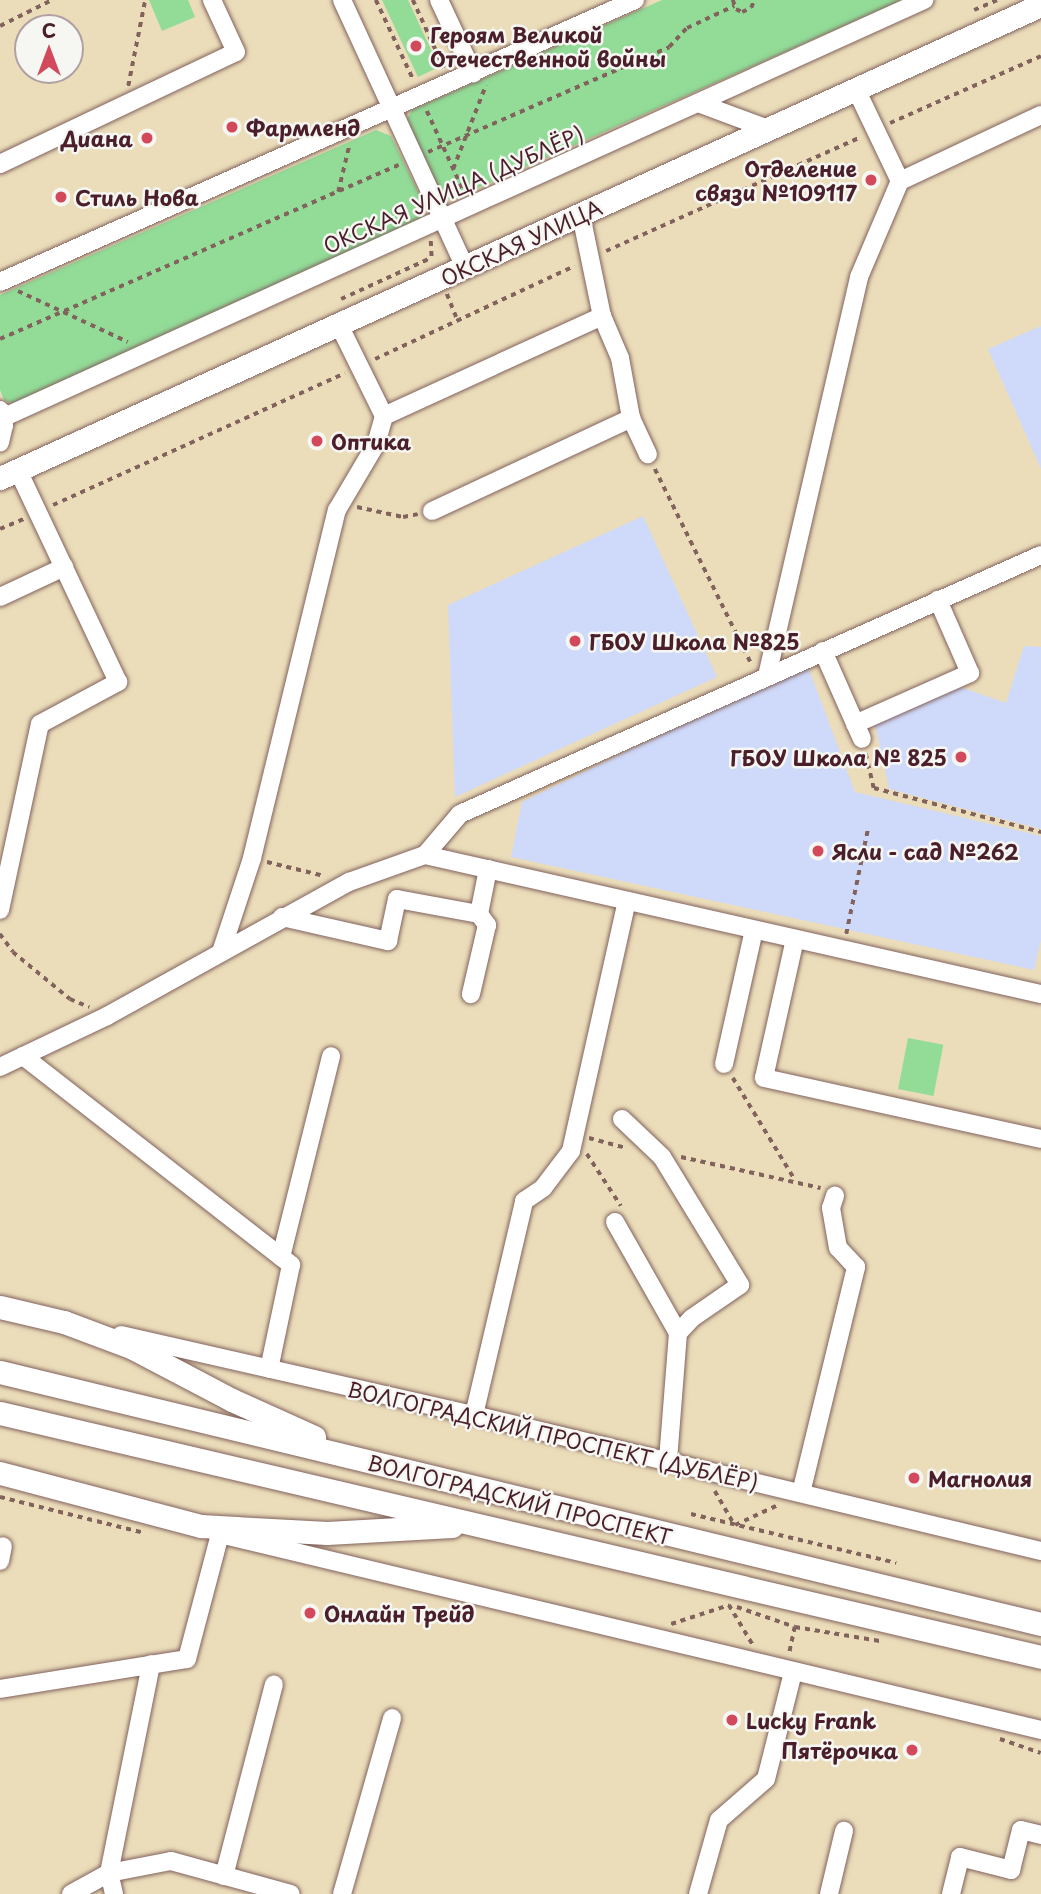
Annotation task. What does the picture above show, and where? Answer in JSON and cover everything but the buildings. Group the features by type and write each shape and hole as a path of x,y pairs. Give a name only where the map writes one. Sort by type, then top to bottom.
{"main road":[{"name":"ОКСКАЯ УЛИЦА","path":"9,474 1041,5"},
{"name":"ВОЛГОГРАДСКИЙ ПРОСПЕКТ (ДУБЛЁР)","path":"0,1307 64,1322 132,1348 232,1400 368,1462"},
{"name":"ВОЛГОГРАДСКИЙ ПРОСПЕКТ","path":"0,1372 1041,1625"},
{"name":"ВОЛГОГРАДСКИЙ ПРОСПЕКТ","path":"0,1413 480,1524 812,1606 1041,1657"},
{"path":"0,1473 211,1530 327,1533 480,1524"}],"street":[{"path":"0,164 236,52 212,0"},
{"path":"342,0 465,268"},
{"path":"439,0 481,74"},
{"path":"6,286 392,108 481,74 635,0"},
{"name":"ОКСКАЯ УЛИЦА (ДУБЛЁР)","path":"1,415 149,351 924,0"},
{"path":"856,89 901,181"},
{"path":"698,103 768,129"},
{"path":"763,678 859,277 901,181 1041,115"},
{"path":"581,215 602,316 620,358 631,418 648,454"},
{"path":"384,416 602,316"},
{"path":"221,952 252,858 341,503 376,444 384,416 339,325"},
{"path":"0,443 1,415"},
{"path":"432,511 631,418"},
{"path":"0,910 40,724 118,682 38,512 9,474"},
{"path":"0,1067 107,1016 349,882 425,855 460,814 1041,555"},
{"path":"0,597 64,567"},
{"path":"823,651 859,731 970,673 938,600"},
{"path":"425,855 1041,994"},
{"path":"479,914 488,869"},
{"path":"282,917 388,941 397,899 479,914 487,925 471,994"},
{"path":"474,1415 524,1201 543,1188 571,1150 627,901"},
{"path":"724,1064 754,930"},
{"path":"795,939 764,1078 1041,1139"},
{"path":"23,1056 291,1265 269,1369"},
{"path":"281,1257 331,1056"},
{"path":"622,1119 662,1157 740,1284 692,1318 678,1333"},
{"path":"801,1493 856,1268 838,1248 831,1208 835,1196"},
{"path":"615,1222 678,1333 668,1461"},
{"name":"ВОЛГОГРАДСКИЙ ПРОСПЕКТ (ДУБЛЁР)","path":"64,1322 1040,1547"},
{"path":"0,1689 187,1658 211,1530 1041,1730"},
{"path":"114,1894 109,1872 151,1664"},
{"path":"698,1894 719,1821 766,1779 793,1672"},
{"path":"224,1876 274,1684"},
{"path":"342,1894 392,1718"},
{"path":"951,1894 960,1857 1011,1870 1020,1830 1041,1835"},
{"path":"829,1894 844,1831"},
{"path":"71,1894 109,1872 171,1861 291,1894"}],"path":[{"path":"0,26 52,0"},
{"path":"125,105 145,0"},
{"path":"413,0 446,71"},
{"path":"733,0 734,6"},
{"path":"734,6 745,12 751,8 754,0"},
{"path":"978,0 981,7"},
{"path":"974,10 997,0"},
{"path":"0,339 669,47 687,28 734,6"},
{"path":"0,529 1041,56"},
{"path":"453,169 466,135 481,74"},
{"path":"338,192 354,125"},
{"path":"341,299 431,258"},
{"path":"6,286 149,351"},
{"path":"648,454 763,678"},
{"path":"341,503 403,517 432,511"},
{"path":"859,731 874,788 1041,832"},
{"path":"842,950 868,828"},
{"path":"252,858 349,882"},
{"path":"0,934 13,952 70,999 107,1016"},
{"path":"724,1064 795,1180"},
{"path":"575,1134 662,1157 678,1156 795,1180 835,1196"},
{"path":"714,1489 735,1525"},
{"path":"735,1525 781,1504"},
{"path":"691,1514 897,1563"},
{"path":"669,1624 729,1605 759,1654"},
{"path":"795,1628 891,1643"}],"shaded area":[{"path":"1041,326 1041,469 988,349"},
{"name":"ГБОУ Школа №825","path":"643,516 717,677 455,797 448,605"},
{"name":"ГБОУ Школа № 825","path":"1024,646 1041,647 1041,829 889,789 875,724 955,685 1006,703"},
{"path":"807,664 855,792 1041,836 1041,940 1034,970 511,857 522,802"}],"green space":[{"path":"149,0 188,0 195,17 162,31"},
{"path":"382,0 408,0 439,67 418,77"},
{"path":"662,0 902,0 453,199 446,199 441,194 406,121 412,110"},
{"path":"376,130 391,136 424,204 421,219 13,404 4,400 0,390 0,295"},
{"path":"908,1038 943,1045 933,1096 898,1089"}],"place":[{"name":"Героям Великой Отечественной войны","path":"416,46"},
{"name":"Фармленд","path":"232,127"},
{"name":"Диана","path":"147,138"},
{"name":"Отделение связи №109117","path":"871,180"},
{"name":"Стиль Нова","path":"61,197"},
{"name":"Оптика","path":"317,441"},
{"name":"ГБОУ Школа №825","path":"575,641"},
{"name":"ГБОУ Школа № 825","path":"961,757"},
{"name":"Ясли - сад №262","path":"818,851"},
{"name":"Магнолия","path":"914,1478"},
{"name":"Онлайн Трейд","path":"310,1613"},
{"name":"Lucky Frank","path":"732,1720"},
{"name":"Пятёрочка","path":"912,1750"}]}
